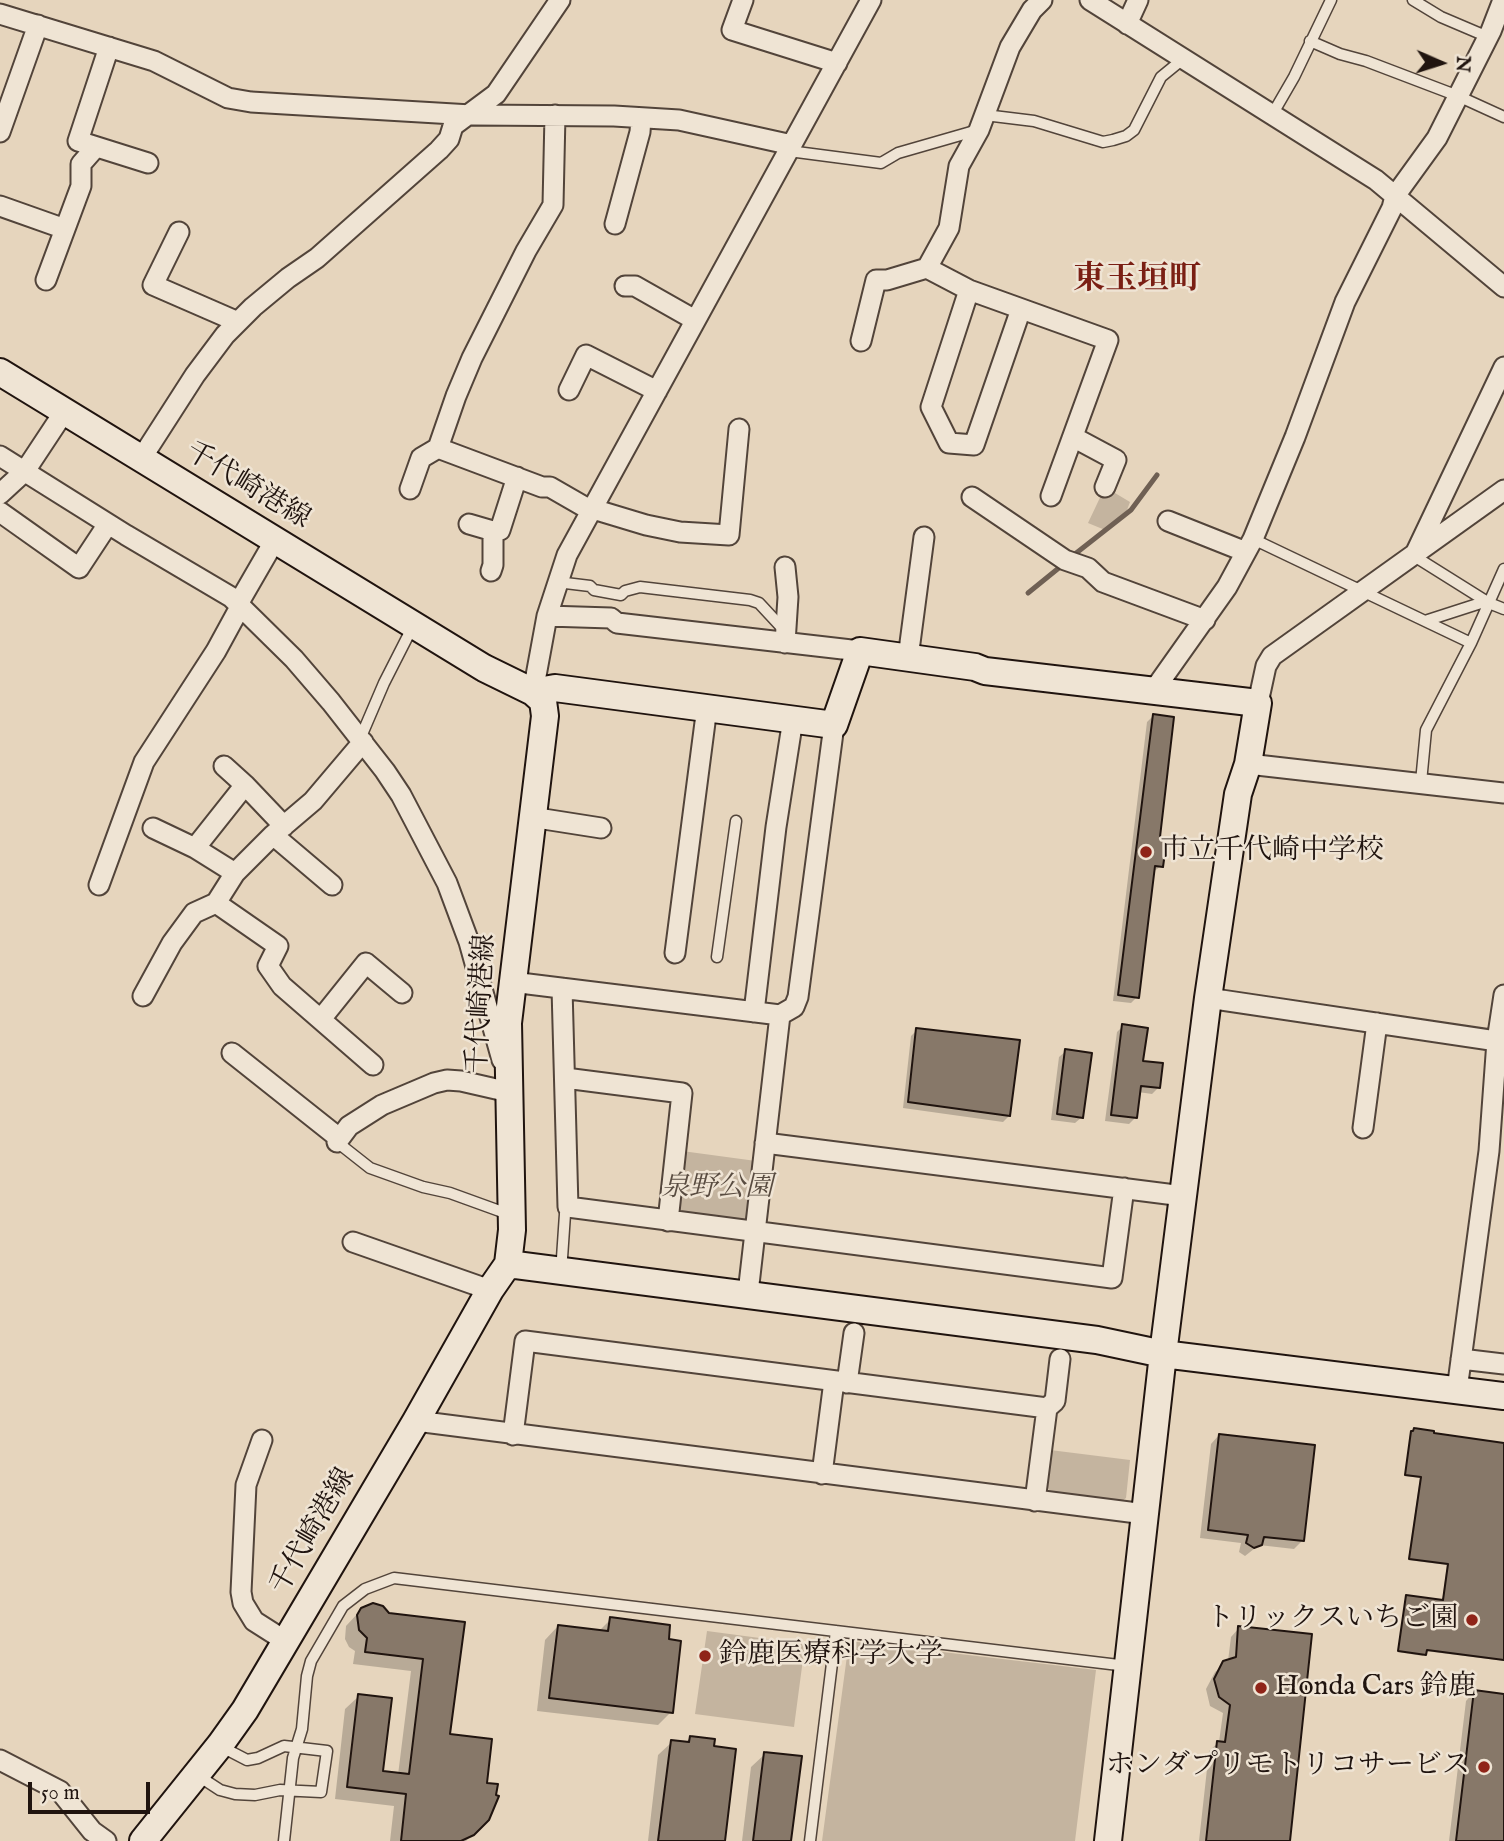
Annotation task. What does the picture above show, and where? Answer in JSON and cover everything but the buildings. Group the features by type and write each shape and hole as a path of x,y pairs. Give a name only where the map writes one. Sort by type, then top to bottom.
{"street":[{"path":"141,459 195,375 238,322 288,278 317,258 439,150 449,139 453,126 496,94 560,0"},
{"path":"743,0 732,30 837,63"},
{"path":"835,726 555,688 533,692 547,616 567,555 871,0"},
{"path":"927,268 949,228 959,166 982,123 1010,47 1032,10 1042,0"},
{"path":"1090,0 1376,180 1504,287"},
{"path":"1127,24 1138,0"},
{"path":"1154,690 1205,621 1250,546 1295,437 1345,302 1392,208 1395,196 1437,138 1488,37 1503,0"},
{"path":"0,14 153,61 228,97 251,102 471,115 555,115 679,121 791,148"},
{"path":"0,131 38,26"},
{"path":"109,47 78,141 148,163"},
{"path":"410,489 421,458 438,448 472,358 526,251 553,205 555,115"},
{"path":"615,224 640,132 641,118"},
{"path":"46,280 82,186 81,164 96,147"},
{"path":"0,206 65,229"},
{"path":"179,232 153,285 238,322"},
{"path":"861,341 876,280 927,268 969,290 1108,340 1051,496"},
{"path":"625,286 635,286 695,320"},
{"path":"969,290 932,407 949,443 974,445 1021,309"},
{"path":"569,390 586,355 657,391"},
{"path":"1414,556 1504,367"},
{"name":"千代崎港線","path":"0,372 484,668 533,692 543,701 545,716 508,1023 512,1215 508,1264 490,1290 245,1710 143,1841"},
{"path":"0,494 25,471 64,412"},
{"path":"438,448 542,487 550,487 583,506 646,525 680,532 729,535 739,429"},
{"path":"1073,437 1116,460 1105,487"},
{"path":"0,456 231,597 294,659 361,741 401,795 447,883 469,942 509,1088 461,1080 434,1083 382,1105 349,1126 338,1140 232,1053"},
{"path":"469,524 493,531 500,530 517,477"},
{"path":"1108,1841 1163,1354 1208,998 1238,794 1248,764 1266,666 1272,656 1504,490"},
{"path":"972,497 1065,560 1088,568 1103,582 1205,621"},
{"path":"0,512 79,568 108,524"},
{"path":"1168,521 1250,546"},
{"path":"491,571 493,531"},
{"path":"908,658 924,537"},
{"path":"99,885 144,762 216,652 275,540"},
{"path":"785,567 788,597 785,637"},
{"path":"547,616 611,618 617,623 785,637 860,651 975,667 985,671 1258,703"},
{"path":"512,982 780,1015 794,1007 798,997 835,726 860,651"},
{"path":"675,953 707,707"},
{"path":"754,1012 776,827 793,719"},
{"path":"143,996 172,943 194,913 216,903 235,873 313,801 361,741"},
{"path":"1248,764 1504,793"},
{"path":"225,766 245,785 279,831 332,884"},
{"path":"195,848 245,785"},
{"path":"531,817 601,828"},
{"path":"153,828 195,848 235,873"},
{"path":"216,903 278,946 268,966 282,986 373,1065"},
{"path":"321,1018 366,963 402,993"},
{"path":"562,988 568,1207 1112,1278 1124,1188"},
{"path":"1457,1390 1489,1151 1504,995"},
{"path":"1208,998 1500,1041"},
{"path":"748,1293 780,1015"},
{"path":"1363,1128 1377,1023"},
{"path":"565,1078 682,1093 668,1221"},
{"path":"765,1143 1183,1196"},
{"path":"353,1241 490,1290"},
{"path":"508,1264 1097,1340 1163,1354 1504,1396"},
{"path":"822,1474 854,1333"},
{"path":"513,1435 525,1341 1047,1408"},
{"path":"1035,1501 1047,1408 1055,1401 1060,1359"},
{"path":"1461,1359 1504,1364"},
{"path":"416,1421 1145,1514"},
{"path":"262,1440 246,1485 243,1603 254,1621 286,1642"},
{"path":"0,1760 60,1791 92,1831 106,1841"}],"lane":[{"path":"1272,115 1294,77 1331,0"},
{"path":"1413,0 1441,17 1488,37"},
{"path":"1310,41 1458,96 1504,117"},
{"path":"791,148 881,163 898,153 982,123 1034,121 1102,142 1113,140 1134,130 1161,77 1183,59"},
{"path":"1250,546 1363,591 1471,643"},
{"path":"1414,556 1504,609"},
{"path":"1420,782 1426,730 1471,643 1504,569"},
{"path":"556,582 590,586 594,590 621,595 640,587 750,600 759,603 785,637"},
{"path":"1425,621 1488,602"},
{"path":"361,741 384,683 414,625"},
{"path":"717,957 736,821"},
{"path":"338,1140 370,1168 512,1215"},
{"path":"562,1258 565,1214 568,1207"},
{"path":"284,1841 293,1758 302,1729 311,1661 343,1606 365,1589 394,1578 1128,1666"},
{"path":"810,1841 836,1631"},
{"path":"197,1775 220,1790 235,1794 255,1795 290,1790 321,1792 327,1751 284,1746 247,1760 220,1745"}],"green space":[{"path":"1105,487 1130,502 1127,510 1105,530 1088,523"},
{"name":"泉野公園","path":"682,1151 756,1161 749,1216 740,1224 681,1217 675,1209"},
{"path":"1050,1450 1130,1460 1126,1498 1119,1503 1052,1494 1046,1485"},
{"path":"707,1631 805,1644 794,1727 695,1714"},
{"path":"849,1641 1096,1670 1075,1841 822,1841"}],"waterway":[{"path":"1075,554 1131,510 1157,475"},
{"path":"1028,593 1060,567"}],"place":[{"name":"市立千代崎中学校","path":"1146,852"},
{"name":"トリックスいちご園","path":"1472,1620"},
{"name":"鈴鹿医療科学大学","path":"705,1656"},
{"name":"Honda Cars 鈴鹿","path":"1261,1688"},
{"name":"ホンダプリモトリコサービス","path":"1484,1767"}],"district":[{"name":"東玉垣町","path":"1137,281"}]}
